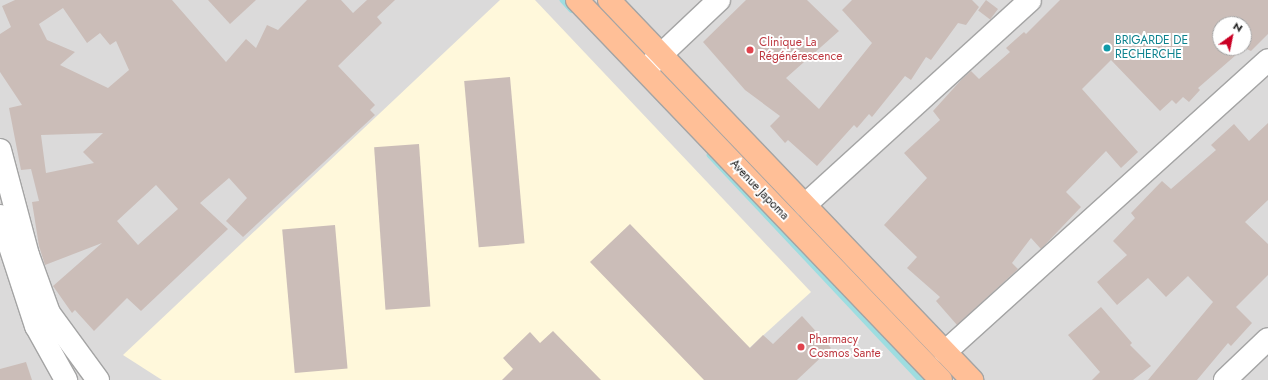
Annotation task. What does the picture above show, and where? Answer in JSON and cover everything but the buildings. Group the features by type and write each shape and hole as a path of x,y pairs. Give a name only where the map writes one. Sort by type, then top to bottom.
{"main road":[{"name":"Avenue Japoma","path":"577,0 941,380"},
{"name":"Avenue Japoma","path":"609,0 972,380"}],"street":[{"path":"645,71 719,0"},
{"path":"805,205 1030,0"},
{"path":"945,352 1268,60"},
{"path":"0,150 28,255 49,313 98,380"},
{"path":"0,216 36,326 66,380"},
{"path":"1224,380 1268,339"}],"shaded area":[{"path":"0,0 1268,0 1268,380 0,380"},
{"path":"500,0 535,0 811,292 714,380 162,380 123,355"}],"waterway":[{"path":"563,0 572,10"},
{"path":"710,155 921,380"}],"place":[{"name":"BRIGARDE DE RECHERCHE","path":"1107,48"},
{"name":"Clinique La Régénérescence","path":"750,50"},
{"name":"Pharmacy Cosmos Sante","path":"801,347"}]}
